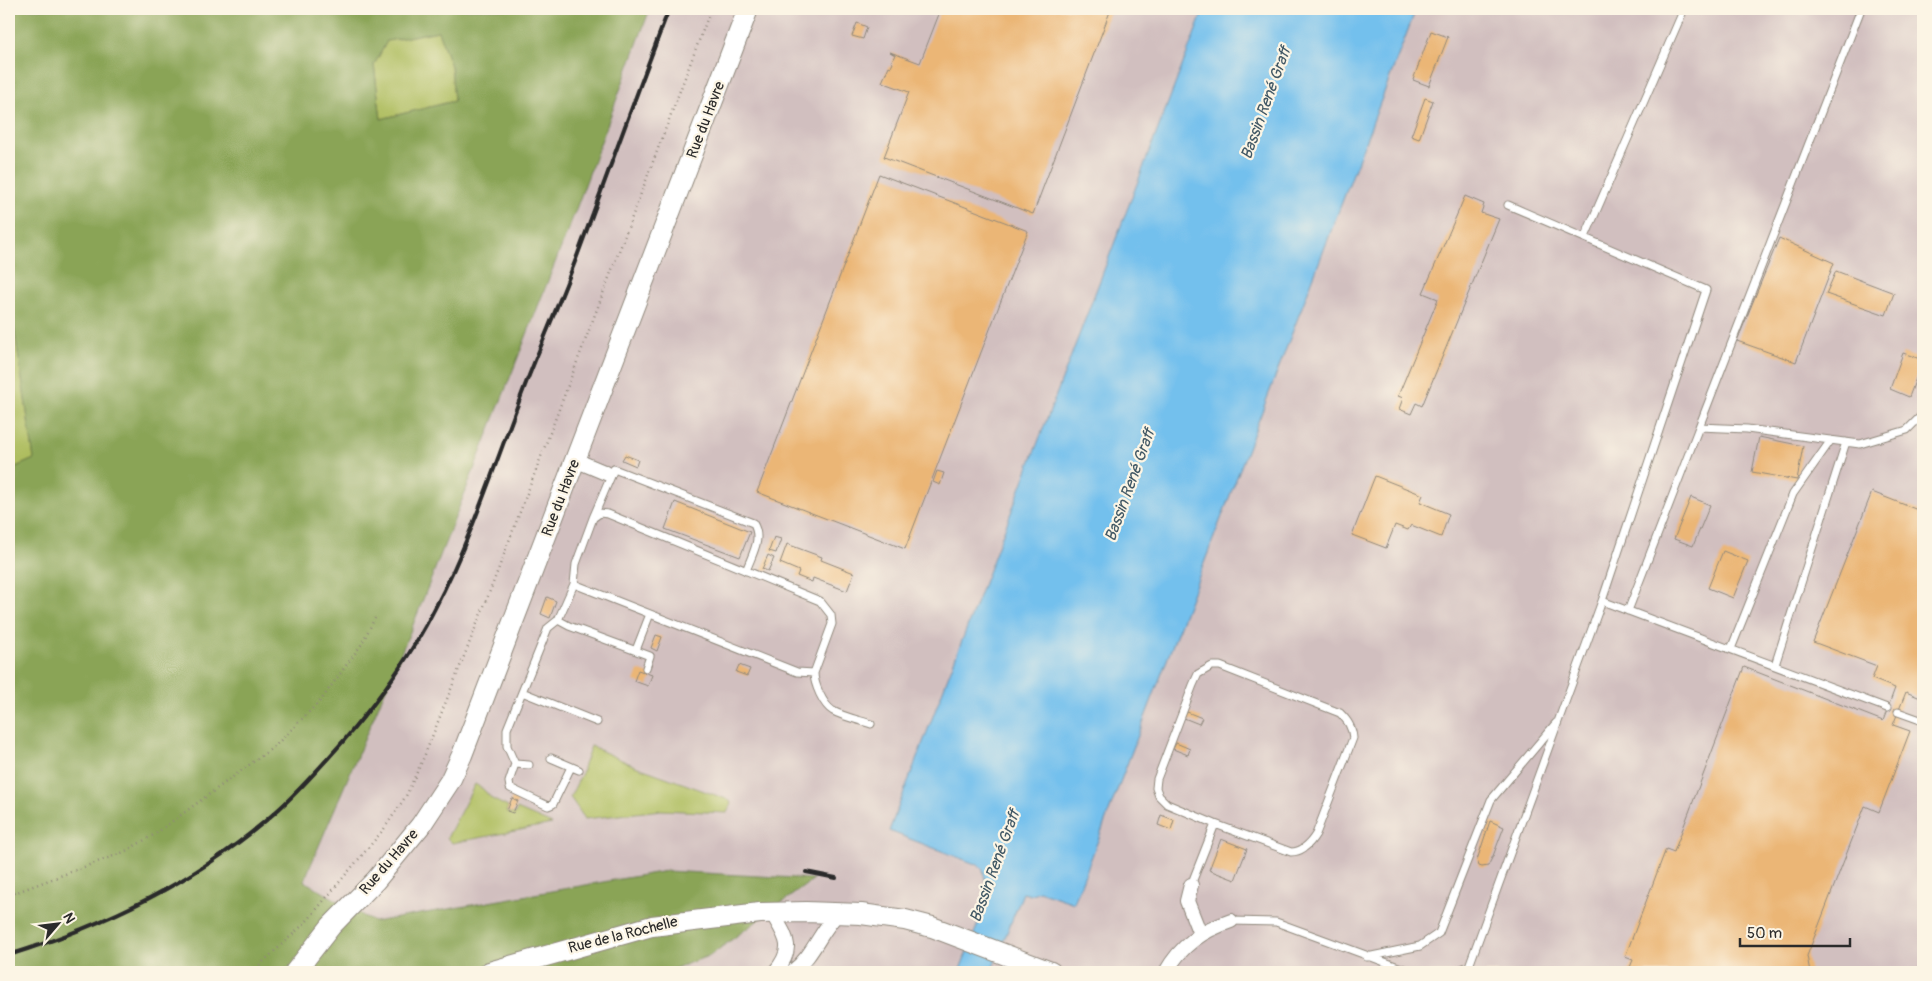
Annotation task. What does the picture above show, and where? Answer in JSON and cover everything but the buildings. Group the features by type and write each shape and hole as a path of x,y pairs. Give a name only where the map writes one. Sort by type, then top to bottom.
{"main road":[{"name":"Rue du Havre","path":"295,972 331,926 376,880 401,850 420,826 450,781 462,755 748,9"},
{"name":"Rue de la Rochelle","path":"489,972 652,926 766,913 806,912 838,913 905,920 964,939 1051,972"},
{"name":"Rue du Havre","path":"305,972 311,951"}],"street":[{"path":"575,460 608,474"},
{"path":"1191,885 1187,901 1200,934"},
{"path":"766,913 785,933 788,948 782,964 775,972"},
{"path":"792,972 808,957 826,925 838,913"},
{"path":"1166,972 1184,946 1213,927 1231,921"}],"lane":[{"path":"1584,237 1684,9"},
{"path":"1628,611 1861,9"},
{"path":"1455,972 1468,966 1559,719 1602,601 1706,290 1508,205"},
{"path":"1699,427 1747,429 1860,444 1907,430 1923,414"},
{"path":"1731,649 1792,494 1831,440"},
{"path":"1775,665 1846,442"},
{"path":"571,766 553,804 548,806 510,788 509,782 515,764 507,746 507,729 548,628 558,620 574,584 576,564 608,474 614,469 753,523 758,530 758,537 746,571"},
{"path":"593,518 600,513 608,514 820,601 826,606 831,615 832,624 814,673 814,681 819,692 832,710 871,724"},
{"path":"574,584 797,672 814,673"},
{"path":"1602,601 1887,708"},
{"path":"636,650 650,614"},
{"path":"558,620 650,656 646,668"},
{"path":"1220,666 1340,712 1348,720 1353,738 1316,834 1304,847 1297,852 1290,852 1215,824 1167,804 1159,796 1156,788 1157,779 1198,674 1206,668 1220,666"},
{"path":"522,692 596,722"},
{"path":"1898,712 1923,721"},
{"path":"1367,957 1420,946 1439,933 1491,800 1559,719"},
{"path":"551,758 579,770"},
{"path":"515,764 529,765"},
{"path":"1191,885 1215,824"},
{"path":"1231,921 1276,922 1412,972"}],"path":[{"path":"252,972 306,922 384,829 406,796 424,757 500,566 711,9"},
{"path":"9,895 124,852 155,834 275,746 321,700 361,645 375,618"}],"shaded area":[{"path":"650,9 1923,9 1923,972 665,972 711,955 814,879 666,871 374,922 304,881 413,625 575,212"}],"green space":[{"path":"9,9 650,9 575,212 413,625 304,881 374,922 666,871 814,879 711,955 665,972 9,972 9,470 34,459 14,326 9,327","holes":["438,31 451,66 454,101 381,119 374,65 387,41"]},
{"path":"438,31 451,66 454,101 381,119 374,65 387,41"},
{"path":"14,325 34,459 9,470 9,327"},
{"path":"591,746 635,766 729,800 731,803 727,813 661,810 585,819 570,797 583,771"},
{"path":"475,784 483,789 492,799 508,807 506,812 515,814 517,809 552,824 452,843 447,838"}],"water":[{"name":"Bassin René Graff","path":"1204,9 1416,9 1074,903 1039,891 1030,895 1023,893 991,972 959,972 994,883 985,880 983,870 978,865 889,831"}],"railway":[{"path":"9,955 46,943 118,914 186,878 218,857 279,809 330,757 383,692 426,626 461,553 576,259 669,9"},
{"path":"806,872 836,878"}]}
